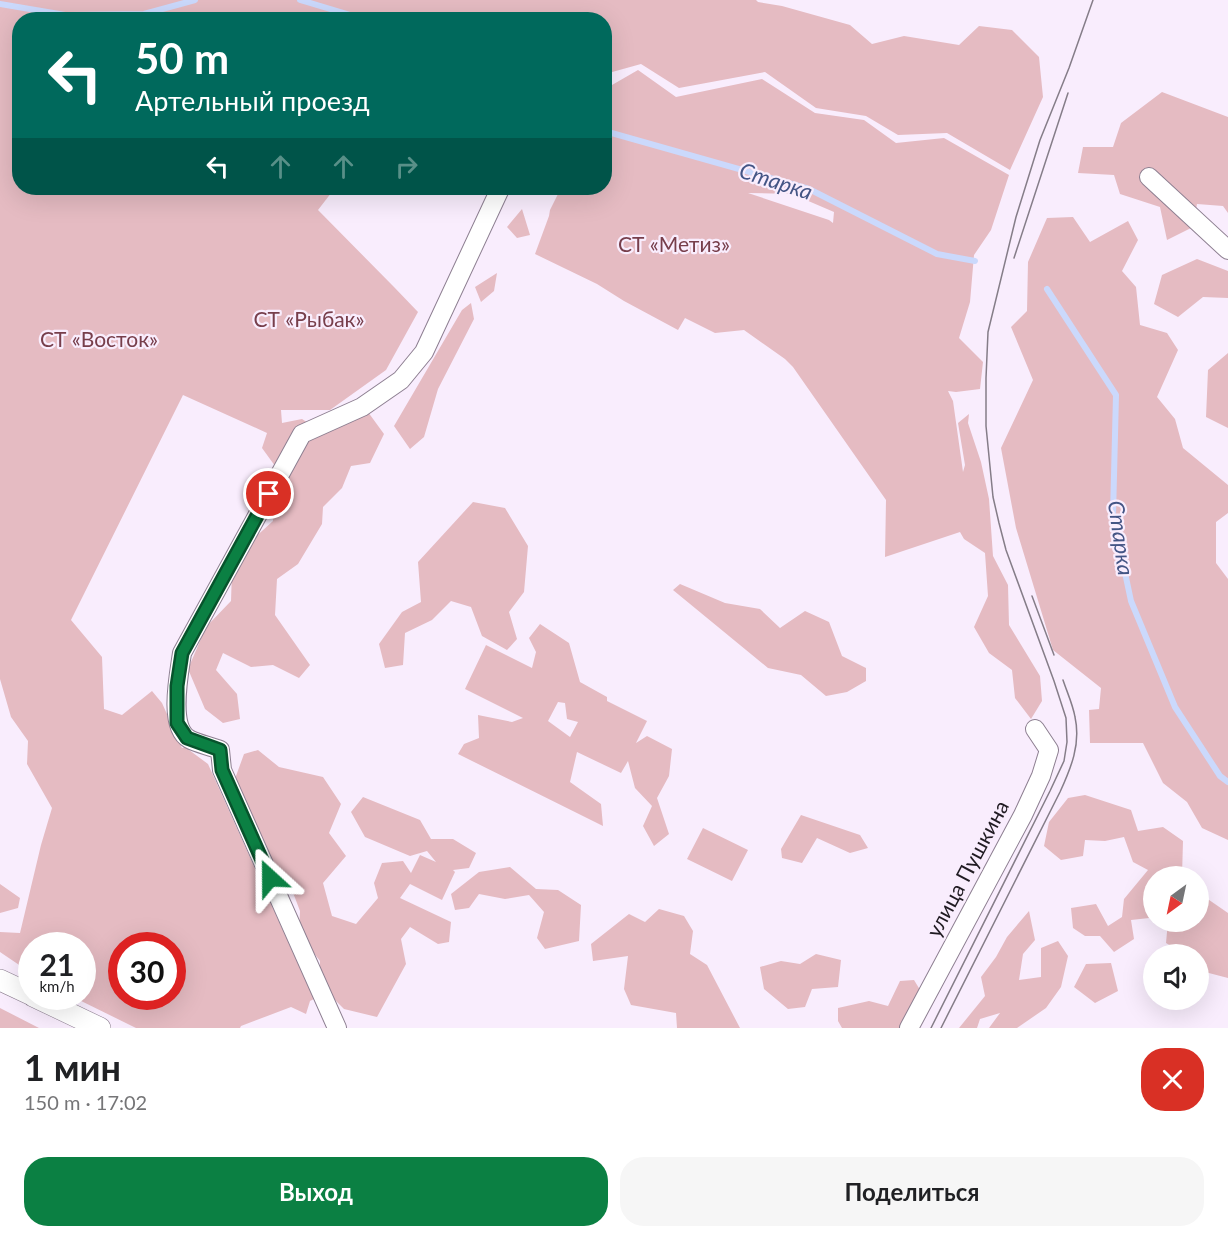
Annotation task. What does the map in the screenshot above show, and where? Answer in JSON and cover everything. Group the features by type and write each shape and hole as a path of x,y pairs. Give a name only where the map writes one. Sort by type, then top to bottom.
{"street":[{"path":"1149,177 1228,250"},
{"path":"337,1028 222,770 220,750 187,738 177,723 177,686 182,653 302,434 362,407 401,380 424,352 497,195"},
{"name":"улица Пушкина","path":"909,1028 1023,815 1041,776 1049,750 1035,729"},
{"path":"0,980 18,989"},
{"path":"62,1010 100,1028"}],"green space":[{"path":"0,0 756,0 850,25 872,44 904,36 959,45 979,26 1012,30 1039,57 1043,97 1010,170 947,133 898,135 866,116 816,108 765,72 679,88 641,64 612,72 612,12 12,12 12,195 330,195 318,210 418,312 386,370 330,410 281,410 282,423 302,419 322,432 368,412 384,434 370,463 351,466 342,488 323,507 322,524 298,564 277,579 275,615 310,665 299,678 273,665 251,667 223,653 216,670 237,694 240,719 223,723 205,709 188,669 206,627 231,601 232,571 252,540 273,521 272,501 283,477 262,448 267,433 183,395 71,620 102,657 104,709 122,715 152,691 162,703 182,748 185,747 208,764 314,999 310,1001 306,1014 291,1007 240,1028 136,1028 96,1008 96,932 20,932 52,808 27,764 28,741 11,717 0,679"},
{"name":"СТ «Метиз»","path":"638,70 676,97 762,79 815,113 864,120 896,143 944,138 1009,175 991,230 974,255 970,302 959,338 983,362 980,389 948,391 953,401 963,472 965,465 958,423 969,414 968,423 981,462 989,499 993,556 1008,585 1009,625 1040,676 1042,701 1031,719 1015,698 1012,670 989,653 974,627 988,596 985,553 964,539 960,532 885,557 886,500 793,367 744,330 715,333 685,318 678,330 597,284 535,254 558,195 612,195 612,85","holes":["748,193 792,194 834,212 833,223"]},
{"path":"1162,92 1228,117 1228,213 1223,206 1197,204 1193,227 1167,240 1160,207 1120,194 1114,175 1078,173 1083,147 1113,147 1121,123"},
{"path":"522,209 530,235 517,238 507,227"},
{"path":"1073,217 1090,242 1128,221 1138,240 1122,271 1136,287 1140,325 1167,333 1178,350 1157,397 1175,419 1183,448 1228,485 1228,513 1216,522 1216,563 1228,579 1228,840 1202,828 1187,802 1163,783 1143,743 1090,743 1089,710 1099,709 1101,688 1053,650 1016,528 1001,448 1033,380 1011,327 1027,311 1028,262 1047,218"},
{"path":"1197,259 1228,271 1228,298 1203,297 1178,317 1154,304 1162,275"},
{"path":"497,273 494,291 481,302 475,287"},
{"path":"471,303 474,319 438,389 424,437 410,449 394,426 462,310"},
{"path":"1228,353 1228,428 1206,417 1208,370"},
{"path":"473,502 505,508 528,546 524,592 509,612 517,639 507,650 482,636 471,607 451,601 432,620 405,633 403,665 385,668 379,644 402,612 421,602 418,562"},
{"path":"680,584 725,603 760,609 780,628 805,611 829,622 842,656 866,668 866,681 847,692 826,696 801,675 768,668 673,590"},
{"path":"540,624 569,643 580,682 607,697 607,701 647,721 636,743 647,736 672,749 669,776 657,798 669,834 654,846 643,826 652,806 635,788 628,761 621,773 577,752 570,782 601,804 603,826 458,754 464,744 479,738 478,715 512,722 523,718 465,689 486,645 532,668 536,652 529,638","holes":["558,702 565,703 567,719 578,722 570,737 548,721"]},
{"path":"258,750 279,767 323,777 341,804 329,833 346,856 323,883 332,916 356,924 378,898 374,883 382,863 403,861 411,873 420,855 436,862 427,851 410,856 365,837 351,812 363,797 420,820 431,839 453,839 476,853 469,868 453,870 455,872 442,900 410,884 400,898 451,922 449,942 438,944 410,927 401,939 406,964 377,1017 344,1009 320,985 320,961 299,934 300,911 289,882 270,869 228,798 244,754"},
{"path":"1085,795 1131,810 1138,831 1163,827 1183,841 1182,866 1143,867 1133,862 1124,837 1105,841 1085,840 1083,856 1061,860 1044,846 1049,822 1068,798"},
{"path":"801,815 860,835 868,848 850,853 817,838 802,863 782,858 781,849"},
{"path":"703,828 748,850 732,881 687,859"},
{"path":"510,867 536,889 558,890 581,905 579,941 545,949 537,938 544,912 529,895 505,899 479,894 469,908 455,910 451,894 479,872"},
{"path":"1143,876 1143,919 1131,920 1134,939 1114,952 1100,936 1085,936 1073,928 1071,908 1096,904 1108,926 1122,917 1124,899"},
{"path":"0,884 20,898 18,908 0,913"},
{"path":"1209,900 1228,913 1228,978 1209,973 1209,944 1166,943 1167,932 1209,932"},
{"path":"659,909 684,916 693,931 690,954 707,965 740,1028 677,1028 676,1013 631,1005 624,989 628,956 593,961 591,944 629,914 645,922"},
{"path":"1029,911 1035,940 1023,954 1019,980 1041,977 1041,948 1058,941 1068,956 1061,987 1046,1008 1017,1028 989,1028 1000,1013 980,1019 977,1028 959,1028 985,996 981,977 1007,937"},
{"path":"0,932 18,933 18,964 0,952"},
{"path":"816,954 841,960 838,987 812,989 805,1007 788,1009 764,989 760,967 781,961 800,964"},
{"path":"1111,963 1118,991 1095,1003 1074,987 1086,964"},
{"path":"914,980 928,1003 918,1028 842,1028 838,1021 838,1008 869,1001 888,1006 900,981"},
{"path":"0,1008 39,1028 0,1028"}],"waterway":[{"name":"Старка","path":"151,12 195,0"},
{"name":"Старка","path":"300,0 340,12"},
{"name":"Старка","path":"0,4 47,12"},
{"name":"Старка","path":"612,133 809,189 937,254 975,261"},
{"name":"Старка","path":"1047,289 1116,395 1113,516 1131,601 1175,707 1220,776 1228,782"}],"tram line":[{"path":"931,1028 1050,791 1064,761 1067,742 1066,718 1006,550 993,497 986,426 986,378 988,332 1016,217 1040,140 1093,0"},
{"path":"1014,258 1068,93"},
{"path":"1032,596 1054,655"},
{"path":"941,1028 1060,792 1071,765 1076,746 1077,727 1063,680"}],"route":[{"path":"269,494 182,653 177,686 177,723 187,738 220,750 222,770 270,878"}],"park label":[{"name":"СТ «Рыбак»","path":"309,320"},
{"name":"СТ «Восток»","path":"99,340"}]}
